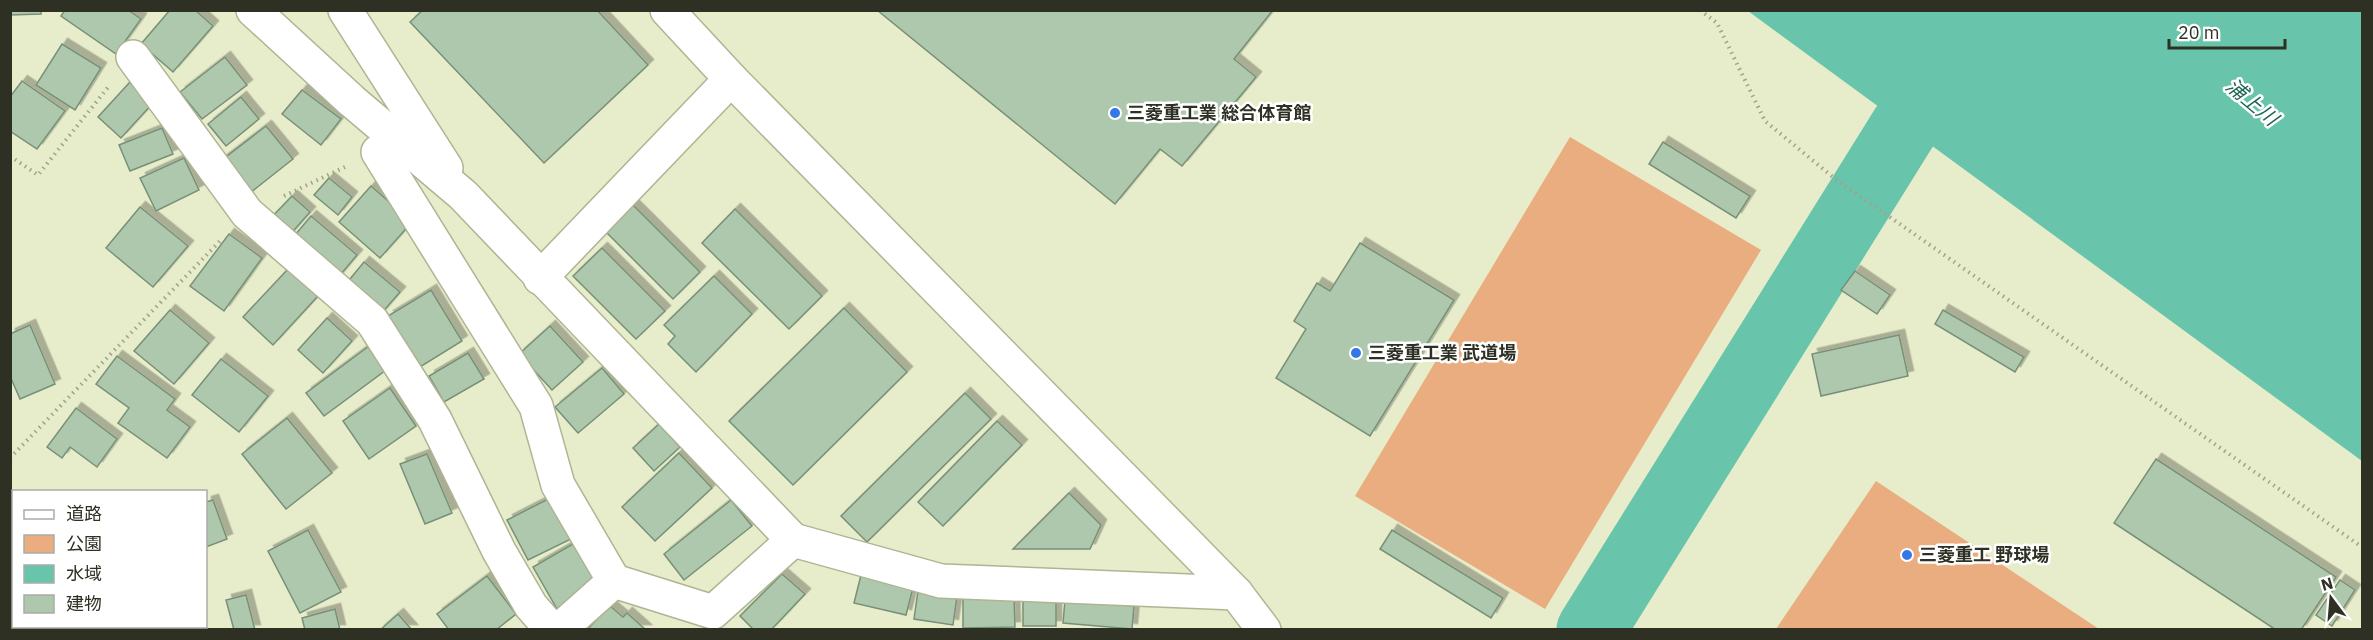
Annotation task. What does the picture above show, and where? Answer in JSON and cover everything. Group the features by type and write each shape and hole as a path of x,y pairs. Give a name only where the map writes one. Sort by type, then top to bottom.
{"street":[{"path":"253,10 352,101 463,195 793,540 940,581 1236,593"},
{"path":"345,10 463,195"},
{"path":"667,10 731,79 1236,593 1264,630"},
{"path":"132,57 247,213 372,321 435,420 499,551 531,606 552,630"},
{"path":"540,278 731,79"},
{"path":"378,152 536,406 558,485 614,580 713,612 793,540"},
{"path":"559,630 614,580"}],"path":[{"path":"1700,10 1717,23 1765,121 1834,178 2362,547"},
{"path":"10,156 38,175 132,57"},
{"path":"10,458 247,213 378,152"}],"green space":[{"path":"1570,137 1761,250 1545,609 1355,496"},
{"name":"三菱重工 野球場","path":"1876,481 2099,629 1776,629"},
{"path":"12,542 12,628 194,629 11,629 10,545"}],"water":[{"name":"浦上川","path":"1748,11 2362,11 2362,461"}],"building":[{"path":"10,10 41,10 41,14 10,15"},
{"path":"65,10 128,10 141,19 116,54 61,16"},
{"path":"170,10 195,10 213,26 173,72 141,44"},
{"path":"423,10 597,10 648,65 544,163 410,22"},
{"name":"三菱重工業 総合体育館","path":"877,10 1273,10 1234,59 1256,77 1182,166 1160,149 1115,204"},
{"path":"62,44 101,68 75,110 36,85"},
{"path":"225,57 247,85 202,119 180,92"},
{"path":"22,81 65,111 37,149 10,131 10,97"},
{"path":"130,82 153,103 121,138 98,117"},
{"path":"302,90 341,119 321,145 282,114"},
{"path":"241,97 259,119 226,146 208,124"},
{"path":"266,126 293,159 245,197 218,163"},
{"path":"162,128 173,154 130,171 119,145"},
{"path":"1663,142 1750,196 1736,218 1649,164"},
{"path":"184,158 199,190 156,211 140,178"},
{"path":"329,178 352,197 338,215 314,195"},
{"path":"371,186 412,222 380,258 339,222"},
{"path":"292,196 310,212 288,237 269,220"},
{"path":"632,204 700,272 673,299 605,231"},
{"path":"140,207 188,246 153,287 106,248"},
{"path":"735,209 822,296 789,329 702,243"},
{"path":"311,216 357,255 336,280 290,241"},
{"path":"229,234 262,258 224,311 190,286"},
{"name":"三菱重工業 武道場","path":"1360,243 1454,300 1370,436 1276,378 1306,329 1294,321 1317,283 1330,291"},
{"path":"602,248 665,311 636,339 573,276"},
{"path":"364,262 400,292 380,315 345,285"},
{"path":"288,269 318,296 273,345 243,317"},
{"path":"1855,271 1890,295 1877,314 1841,290"},
{"path":"714,276 752,314 696,372 668,344 675,336 664,325"},
{"path":"431,290 462,341 420,367 388,316"},
{"path":"844,308 907,372 793,485 729,421"},
{"path":"170,310 209,343 174,384 134,351"},
{"path":"1943,310 2024,357 2015,372 1935,324"},
{"path":"327,318 352,341 323,373 298,350"},
{"path":"30,325 55,384 20,399 10,376 10,334"},
{"path":"550,326 583,362 552,390 519,354"},
{"path":"1899,335 1908,376 1821,396 1812,354"},
{"path":"369,346 386,370 324,416 306,393"},
{"path":"468,353 484,379 444,402 429,376"},
{"path":"117,356 175,399 167,410 190,427 167,458 118,423 129,408 96,384"},
{"path":"221,359 268,396 239,432 192,395"},
{"path":"602,368 624,394 578,433 555,407"},
{"path":"390,388 416,426 369,459 343,421"},
{"path":"965,393 991,419 867,542 841,516"},
{"path":"76,408 117,439 97,467 70,447 62,458 47,447"},
{"path":"287,418 332,473 286,509 242,454"},
{"path":"997,421 1022,445 943,526 918,502"},
{"path":"659,424 680,447 654,471 633,448"},
{"path":"679,453 712,488 655,541 622,507"},
{"path":"427,454 452,513 425,524 400,464"},
{"path":"2156,459 2336,577 2301,630 2276,630 2114,523"},
{"path":"1069,493 1101,525 1090,549 1013,549"},
{"path":"552,497 573,538 528,560 507,520"},
{"path":"213,500 227,539 207,547 207,502"},
{"path":"731,500 752,526 684,580 664,554"},
{"path":"308,530 341,592 300,613 268,551"},
{"path":"1392,530 1503,598 1491,618 1380,549"},
{"path":"578,541 603,583 557,609 533,567"},
{"path":"862,571 914,584 906,615 854,603"},
{"path":"782,574 805,594 771,630 754,630 740,616"},
{"path":"487,576 516,614 496,630 449,630 437,614"},
{"path":"2340,580 2355,590 2332,626 2316,615"},
{"path":"918,591 957,596 953,625 914,619"},
{"path":"246,595 255,630 234,630 226,600"},
{"path":"1014,595 1015,627 963,628 963,596"},
{"path":"1023,598 1056,598 1056,626 1023,626"},
{"path":"1065,600 1134,606 1132,629 1063,623"},
{"path":"609,605 623,617 627,613 646,630 587,630"},
{"path":"335,609 340,630 305,630 302,618"},
{"path":"398,614 412,630 380,630"}],"waterway":[{"path":"1591,630 1905,126"}],"place":[{"name":"三菱重工業 総合体育館","path":"1115,113"},
{"name":"三菱重工業 武道場","path":"1356,353"},
{"name":"三菱重工 野球場","path":"1907,555"}]}
